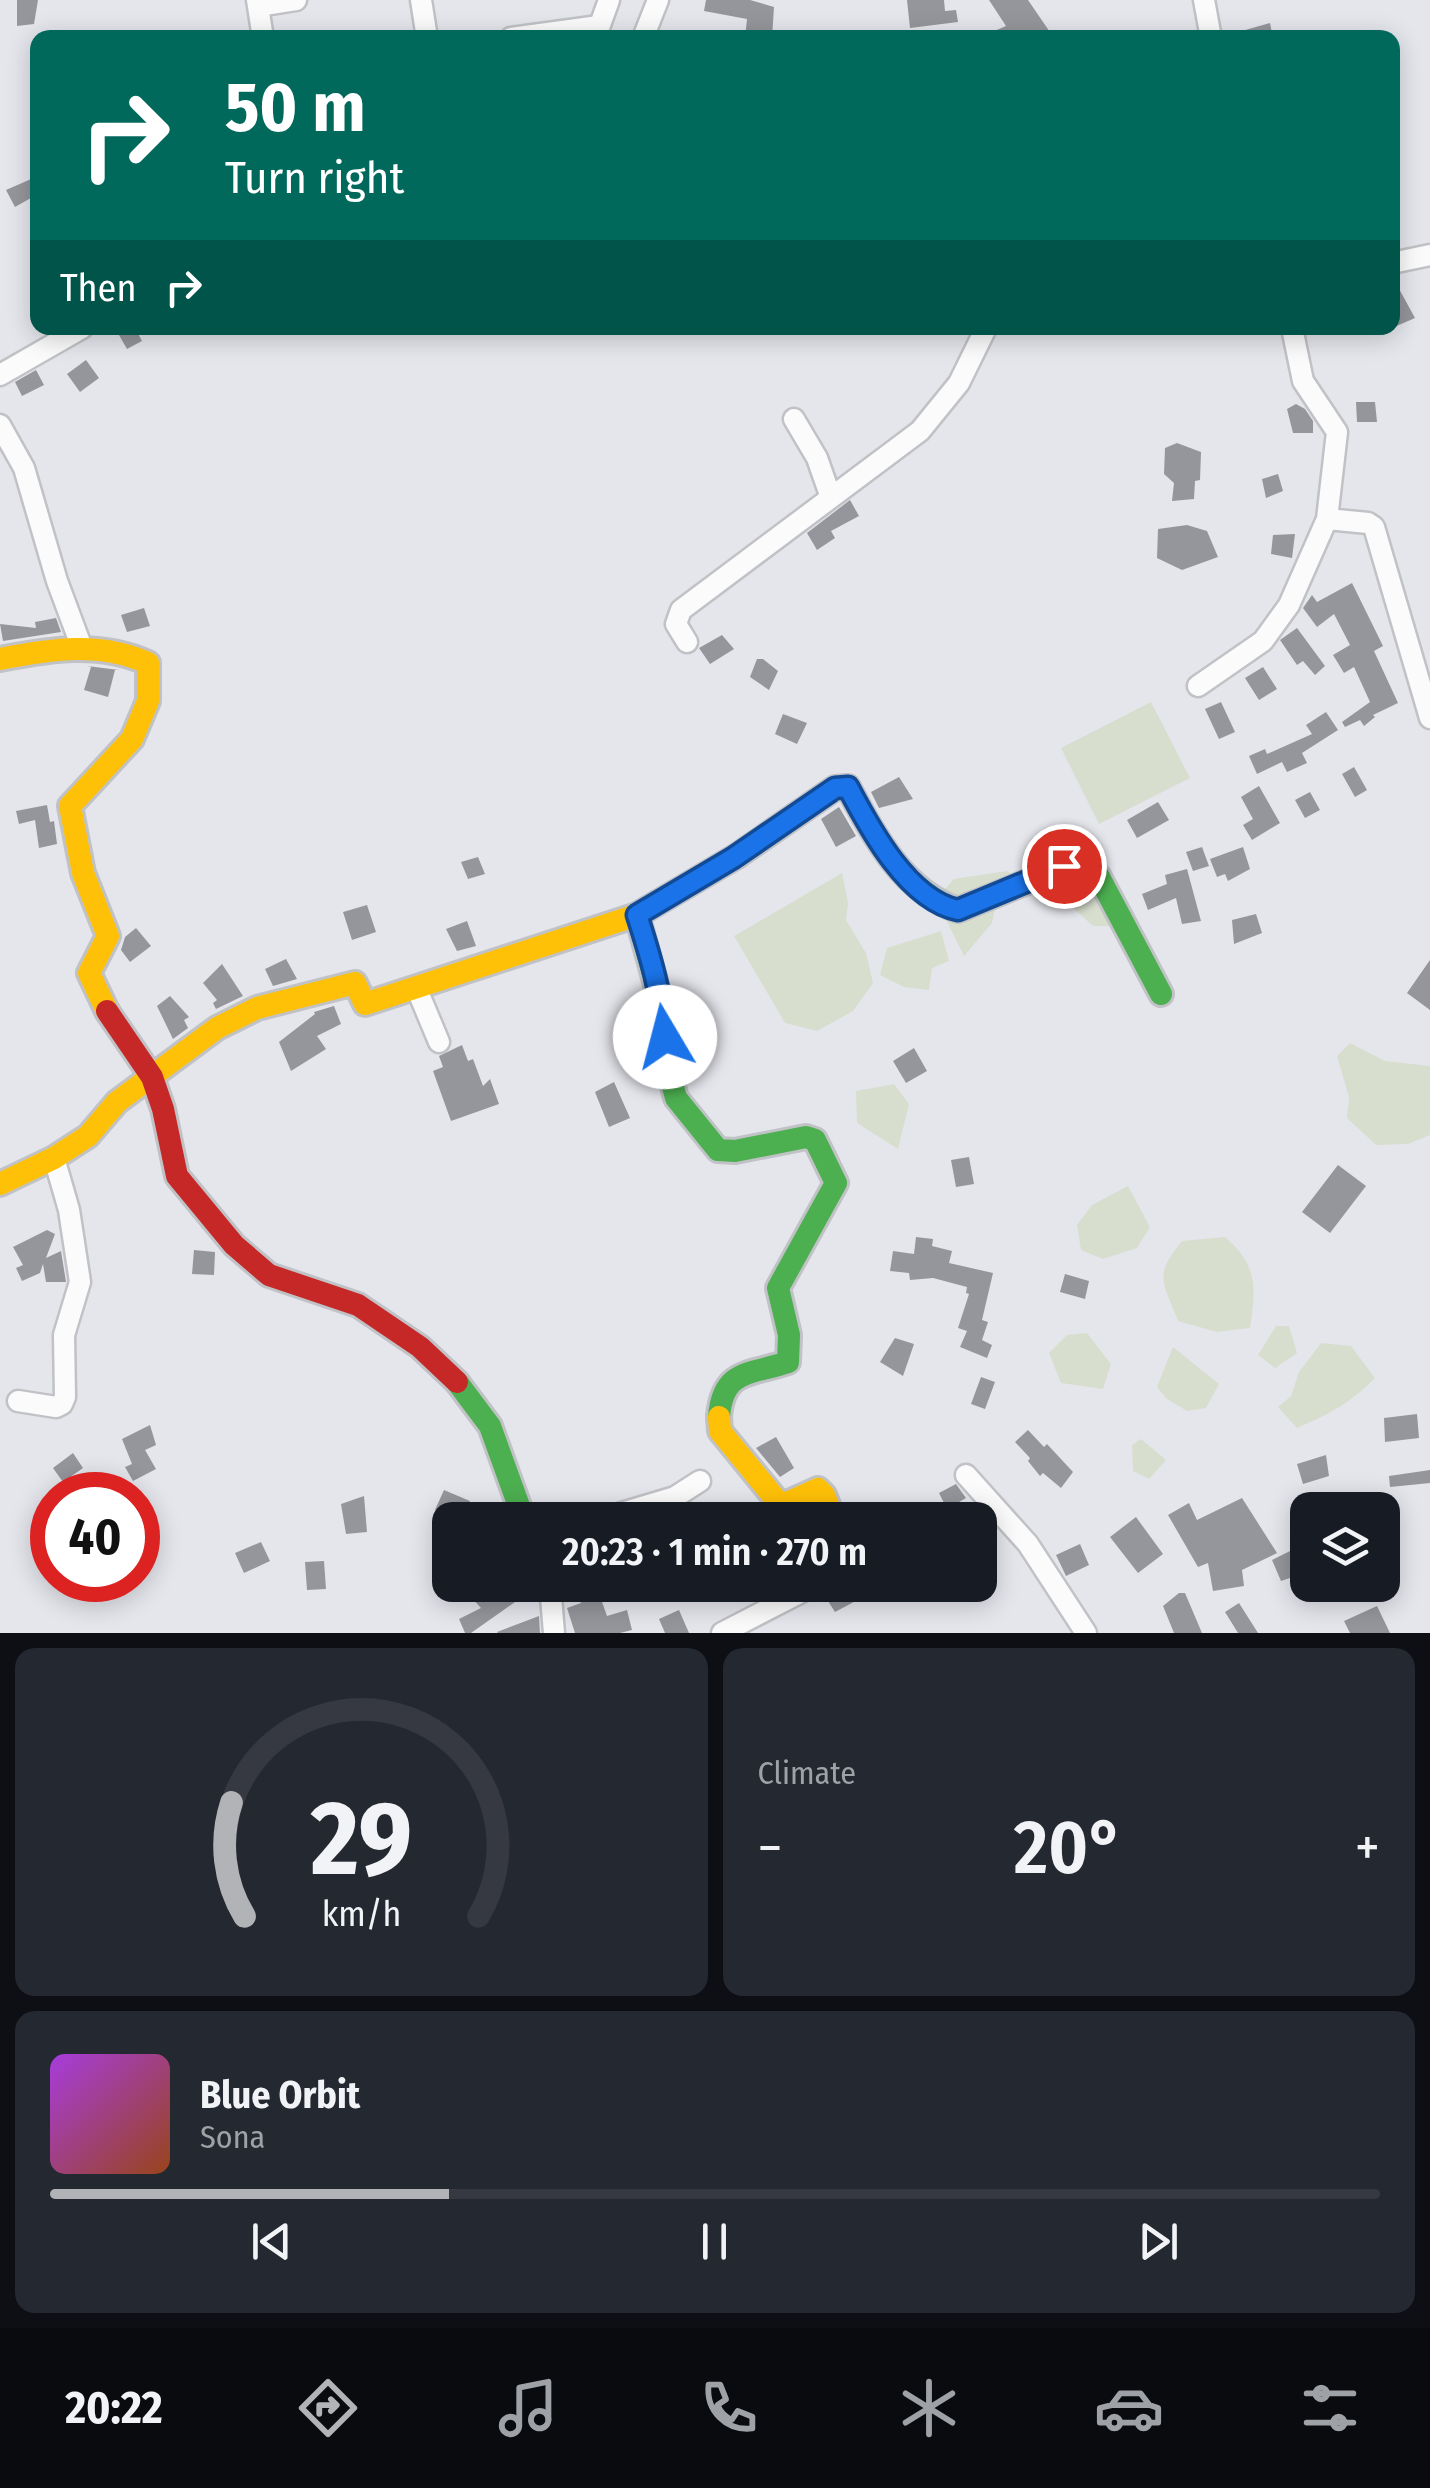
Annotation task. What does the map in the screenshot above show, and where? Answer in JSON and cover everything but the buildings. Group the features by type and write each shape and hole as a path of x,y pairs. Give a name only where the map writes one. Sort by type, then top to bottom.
{"street":[{"path":"262,30 258,3 296,0"},
{"path":"421,0 426,30"},
{"path":"598,30 609,0"},
{"path":"645,30 658,0"},
{"path":"1204,0 1210,30"},
{"path":"1400,262 1430,256"},
{"path":"0,375 70,335"},
{"path":"687,642 676,624 680,610 920,431 958,383 982,335"},
{"path":"1198,686 1263,641 1288,606 1327,519 1336,432 1303,381 1293,335"},
{"path":"794,419 817,458 830,495"},
{"path":"0,425 24,468 56,581 82,648"},
{"path":"1327,519 1374,527 1430,718"},
{"path":"0,660 82,648 129,652 148,663 148,702 132,740 70,806 81,872 108,936 90,974 103,1004 152,1077 177,1176 234,1245 269,1276 358,1305 420,1346 463,1386 490,1426 517,1502"},
{"path":"0,1184 54,1158 88,1136 117,1102 218,1028 257,1008 355,982 365,1004 637,915 733,858 835,788 848,787 881,848 922,890 952,909 958,910 1064,866 1088,863 1161,994"},
{"path":"637,915 663,1011 667,1064 676,1098 718,1150 806,1137 815,1140 836,1182 830,1200 778,1288 779,1305 793,1348 788,1362 734,1379 717,1418 720,1432 778,1502"},
{"path":"416,986 439,1042"},
{"path":"18,1401 56,1407 65,1397 64,1335 80,1282 69,1210 54,1158"},
{"path":"966,1475 1028,1544 1086,1633"},
{"path":"661,1502 700,1481"},
{"path":"788,1502 818,1490 827,1502"},
{"path":"551,1602 554,1633"},
{"path":"722,1633 782,1602"}],"green space":[{"path":"1151,702 1190,778 1099,824 1061,748"},
{"path":"1097,867 1134,913 1119,926 1093,926 1071,906 1073,879"},
{"path":"1007,871 1029,883 997,899 992,923 964,956 936,899 954,879"},
{"path":"842,873 848,903 846,920 866,953 873,983 853,1011 817,1031 785,1023 734,936"},
{"path":"941,931 949,961 932,968 929,990 904,987 880,975 887,948"},
{"path":"1350,1043 1385,1061 1430,1066 1430,1135 1408,1144 1376,1145 1347,1118 1349,1097 1337,1056"},
{"path":"894,1084 909,1104 898,1149 857,1123 856,1091"},
{"path":"1128,1186 1150,1227 1137,1248 1103,1259 1081,1250 1077,1225 1092,1205"},
{"path":"1225,1237 1244,1257 1252,1278 1250,1328 1217,1332 1178,1321 1165,1288 1167,1263 1182,1241"},
{"path":"1276,1326 1289,1326 1297,1353 1275,1368 1258,1355"},
{"path":"1087,1333 1111,1364 1103,1389 1061,1383 1049,1353 1067,1335"},
{"path":"1321,1343 1351,1346 1375,1378 1339,1407 1297,1428 1278,1407 1291,1396 1299,1372"},
{"path":"1173,1347 1219,1384 1206,1408 1187,1411 1167,1399 1157,1387"},
{"path":"1141,1439 1166,1460 1149,1479 1133,1471 1132,1445"}],"traffic: fast":[{"path":"737,856 835,788 848,787 868,824 906,876 921,890 958,910 1064,867 1087,863 1099,877 1161,994"},
{"path":"637,915 663,1011 667,1064 676,1098 718,1150 735,1151 806,1137 815,1140 836,1183 778,1288 789,1335 788,1362 733,1381 726,1390 719,1417"},
{"path":"457,1382 490,1426 517,1502"}],"traffic: slow":[{"path":"0,659 93,649 148,663 148,701 132,739 70,806 83,873 108,936 89,973 107,1011"},
{"path":"0,1184 54,1158 88,1136 117,1102 217,1028 257,1008 355,983 365,1004 637,915 737,856"},
{"path":"719,1417 720,1431 778,1502"},
{"path":"789,1502 818,1489 827,1502"}],"traffic: jam":[{"path":"107,1011 152,1077 177,1176 234,1245 269,1275 358,1305 420,1347 457,1382"}],"route":[{"path":"665,1037 652,960 637,915 733,858 835,788 848,787 881,848 922,890 952,909 958,910 1064,866"}]}
